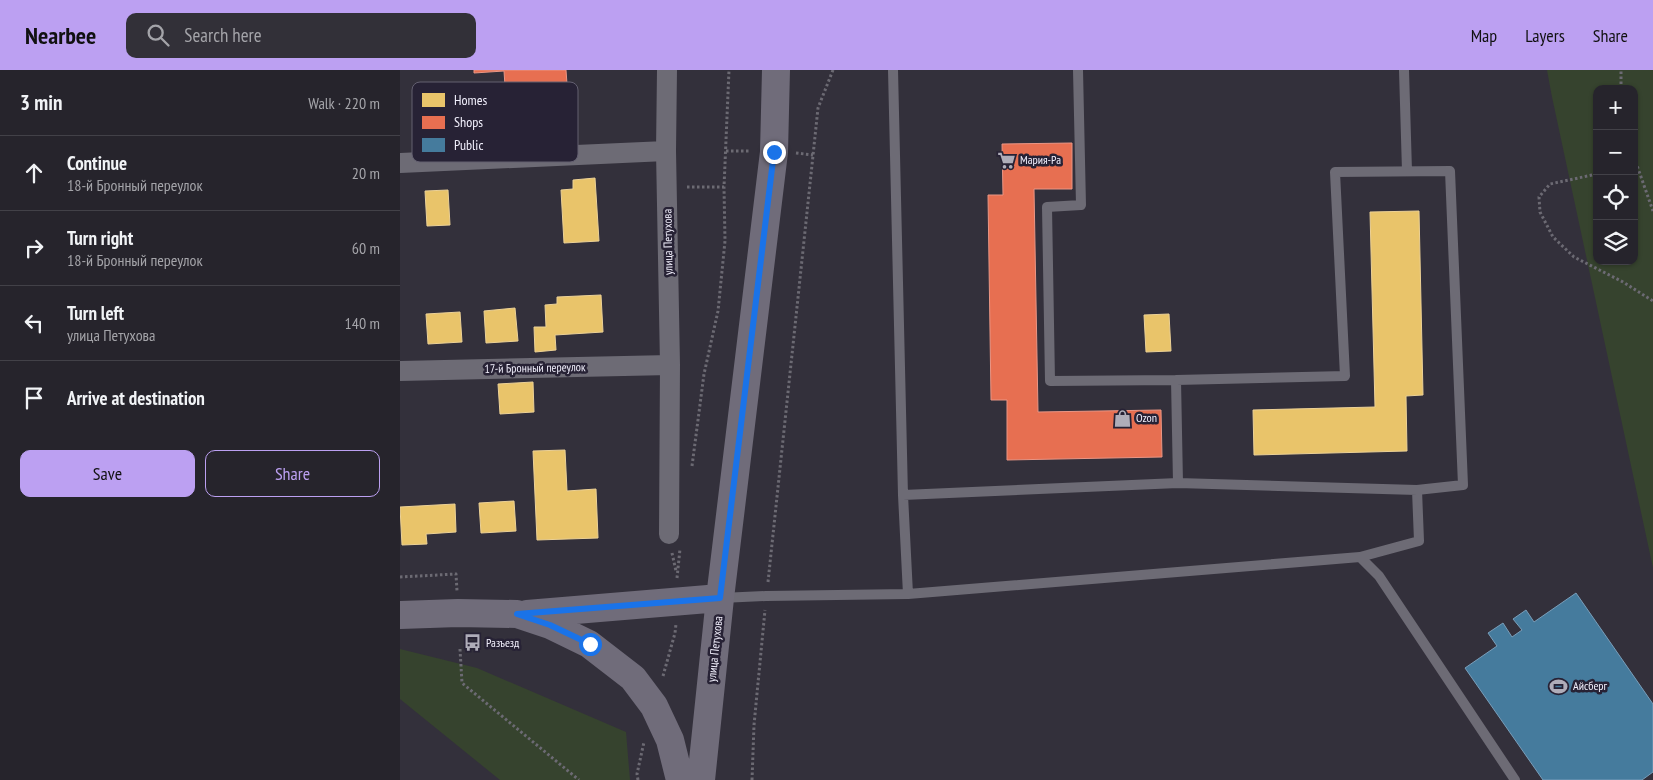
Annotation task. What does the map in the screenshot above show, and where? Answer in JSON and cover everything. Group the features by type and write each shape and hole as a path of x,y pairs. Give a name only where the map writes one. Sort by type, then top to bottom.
{"street":[{"name":"улица Петухова","path":"667,70 666,151 675,540"},
{"name":"улица Петухова","path":"701,780 720,598 774,152 776,70"},
{"path":"578,155 666,151"},
{"path":"400,163 422,162"},
{"name":"17-й Бронный переулок","path":"400,372 670,365"},
{"path":"400,616 458,613 517,614 720,598"},
{"path":"517,614 550,625 590,644 634,678 654,706 670,740 680,780"}],"lane":[{"path":"893,70 903,495 908,594"},
{"path":"903,495 1178,483 1417,490 1463,485 1450,171 1335,172 1345,376 1050,381 1047,207 1082,205 1078,70"},
{"path":"1404,70 1407,171"},
{"path":"1176,380 1178,483"},
{"path":"720,598 908,594 1360,557 1419,541 1417,490"},
{"path":"1360,557 1379,576 1516,780"}],"path":[{"path":"691,469 704,374 718,311 725,241 724,187 729,70"},
{"path":"752,780 754,725 766,596 818,108 833,70"},
{"path":"1621,70 1621,85"},
{"path":"1638,168 1653,211"},
{"path":"1593,175 1550,184 1539,197 1540,212 1553,237 1574,257 1623,282 1653,301"},
{"path":"667,187 724,187"},
{"path":"675,540 677,574"},
{"path":"400,577 456,574 457,590"},
{"path":"460,649 462,683 579,780"}],"green space":[{"path":"1547,70 1653,70 1653,568 1552,97"},
{"path":"400,649 477,668 626,732 630,780 500,780 400,699"}],"building: Homes":[{"path":"595,178 599,241 564,243 561,190 573,189 573,180"},
{"path":"448,190 450,225 427,226 425,191"},
{"path":"1419,211 1423,395 1406,396 1407,451 1254,455 1253,410 1375,407 1370,212"},
{"path":"601,295 603,332 555,335 556,350 535,352 534,327 546,327 545,305 557,304 557,297"},
{"path":"515,308 518,341 486,343 484,311"},
{"path":"460,312 462,342 428,344 426,314"},
{"path":"1169,314 1171,351 1146,352 1144,315"},
{"path":"533,382 534,412 500,414 498,384"},
{"path":"565,450 567,491 596,489 598,538 537,540 533,451"},
{"path":"514,501 516,531 481,533 479,503"},
{"path":"455,504 456,532 426,534 427,544 402,545 400,507"}],"building: Shops":[{"path":"474,70 566,70 567,82 505,82 504,71 474,73"},
{"path":"1072,143 1072,189 1034,189 1038,412 1161,410 1162,457 1007,460 1007,400 991,400 988,195 1003,195 1002,144"}],"building: Public":[{"name":"Айсберг","path":"1576,593 1653,704 1653,772 1642,780 1543,780 1465,668 1497,646 1488,633 1503,623 1512,637 1522,630 1513,619 1526,610 1534,622"}],"place":[{"name":"Мария-Ра","path":"1006,160"},
{"name":"Ozon","path":"1122,418"},
{"name":"Разъезд","path":"472,643"},
{"name":"Айсберг","path":"1559,686"}],"route":[{"path":"590,644 550,625 517,614 720,598 774,152"}]}
